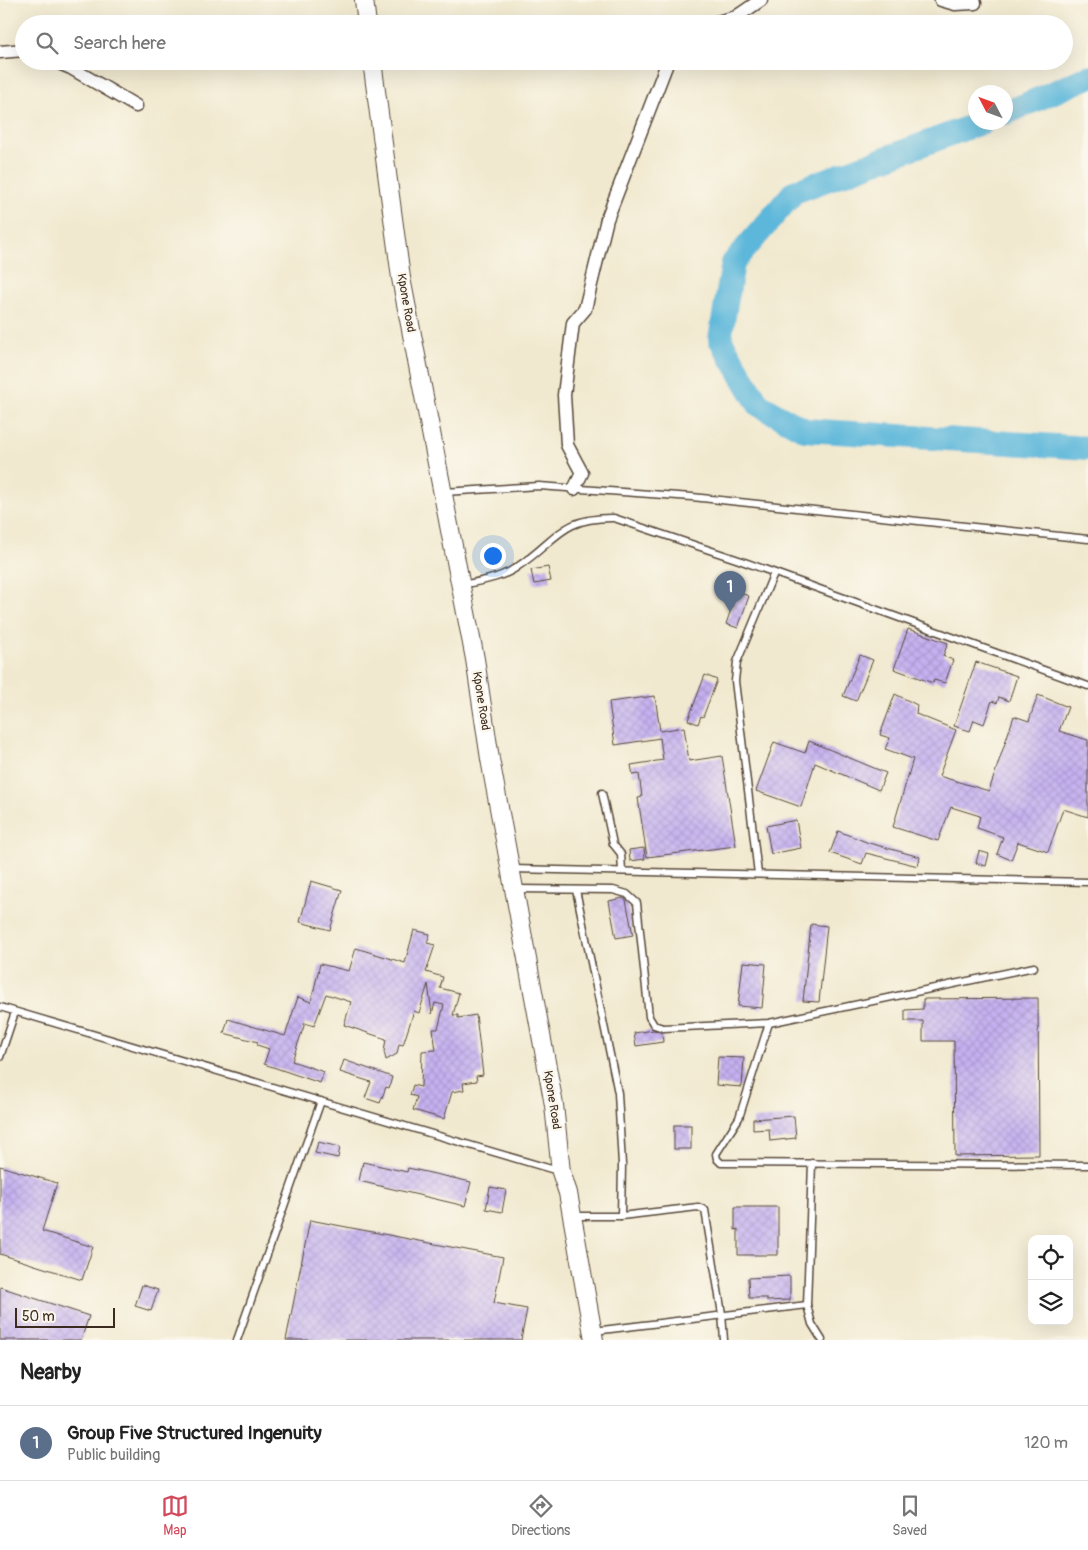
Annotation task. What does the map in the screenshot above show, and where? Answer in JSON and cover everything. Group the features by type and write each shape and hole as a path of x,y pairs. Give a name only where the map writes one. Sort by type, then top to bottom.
{"main road":[{"path":"364,0 366,15"},
{"name":"Kpone Road","path":"373,70 401,278 461,586 510,869 554,1105 562,1172 593,1336"}],"street":[{"path":"739,15 760,0"},
{"path":"941,0 955,4 975,3"},
{"path":"0,52 15,51"},
{"path":"74,70 136,106"},
{"path":"574,489 582,473 567,444 564,395 573,323 585,309 607,219 665,70"}],"lane":[{"path":"443,492 539,486 692,497 1088,539"},
{"path":"461,586 498,576 517,568 573,523 597,518 614,518 774,573 1088,686"},
{"path":"758,874 735,681 738,662 774,573"},
{"path":"602,793 613,844 621,854 622,871"},
{"path":"510,869 1088,882"},
{"path":"515,889 619,892 633,898 637,903 649,1017 654,1024 663,1028 769,1023 1034,967"},
{"path":"576,890 618,1093 622,1156 621,1216"},
{"path":"0,1007 562,1172"},
{"path":"0,1057 16,1012"},
{"path":"769,1023 739,1118 716,1154 717,1160 721,1163 1088,1165"},
{"path":"237,1340 321,1101"},
{"path":"812,1163 806,1305 812,1324 822,1340"},
{"path":"571,1216 621,1216 698,1207 705,1210 722,1314 724,1340"},
{"path":"593,1336 722,1314 806,1305"}],"building":[{"path":"548,567 551,581 534,584 531,570"},
{"path":"737,592 749,596 738,628 726,624"},
{"path":"908,629 948,643 943,656 953,660 945,683 934,680 933,683 894,669"},
{"path":"860,655 873,660 856,701 843,696"},
{"path":"976,662 1017,676 1009,701 999,697 997,703 992,701 984,724 974,720 970,731 954,726"},
{"path":"705,675 717,680 703,717 701,716 698,724 688,720"},
{"path":"895,694 917,705 916,714 956,730 939,776 989,791 1014,716 1029,721 1038,695 1068,707 1059,731 1088,740 1088,817 1063,809 1048,852 1018,842 1011,860 997,854 1003,837 977,828 980,816 951,807 938,841 893,827 913,759 885,749 890,738 880,735"},
{"path":"655,696 660,731 684,727 689,761 722,756 736,846 647,857 638,798 642,797 639,774 633,775 631,765 663,760 660,738 615,745 609,702"},
{"path":"809,741 886,773 879,790 815,763 801,807 756,791 774,742 805,753"},
{"path":"796,820 801,848 771,854 766,826"},
{"path":"838,831 869,843 920,857 918,866 866,853 862,864 830,853"},
{"path":"644,848 645,859 630,861 629,850"},
{"path":"979,851 989,854 986,866 976,863"},
{"path":"311,881 342,890 330,930 300,922"},
{"path":"623,898 626,900 633,935 616,938 609,901"},
{"path":"811,924 827,926 819,1002 803,1001"},
{"path":"414,930 430,934 427,943 435,945 426,972 443,977 440,988 459,993 453,1015 458,1015 458,1018 476,1015 483,1075 476,1076 477,1081 463,1083 464,1090 452,1092 444,1119 413,1110 417,1097 410,1095 413,1085 421,1087 422,1051 436,1050 433,1029 438,1029 444,1005 435,1003 432,1014 428,984 419,1013 414,1011 403,1045 399,1044 397,1054 386,1060 384,1052 386,1039 344,1025 351,1002 326,994 314,1026 305,1023 292,1061 324,1072 320,1083 264,1064 269,1049 257,1045 258,1042 224,1033 228,1019 285,1036 298,997 311,1002 320,964 349,971 356,948 405,963"},
{"path":"743,962 766,964 762,1008 738,1006"},
{"path":"1038,998 1039,1155 955,1156 954,1041 923,1041 923,1021 905,1021 905,1010 923,1009 923,999"},
{"path":"654,1030 662,1033 663,1042 636,1046 634,1033"},
{"path":"718,1057 744,1058 742,1087 716,1085"},
{"path":"344,1060 392,1077 389,1088 386,1087 380,1103 365,1098 371,1082 340,1072"},
{"path":"794,1116 796,1138 770,1141 769,1129 753,1130 753,1119"},
{"path":"674,1125 691,1125 691,1149 674,1149"},
{"path":"318,1142 340,1147 338,1158 315,1153"},
{"path":"363,1162 407,1172 408,1168 471,1182 465,1206 359,1181"},
{"path":"0,1166 57,1183 42,1231 93,1247 82,1280 0,1254"},
{"path":"490,1187 506,1190 502,1212 486,1209"},
{"path":"735,1207 778,1207 778,1255 738,1255 738,1229 735,1230"},
{"path":"310,1220 503,1257 494,1303 527,1309 521,1340 286,1340"},
{"path":"790,1276 790,1300 767,1301 767,1298 749,1298 748,1278"},
{"path":"142,1285 158,1290 151,1311 135,1306"},
{"path":"0,1287 89,1316 81,1340 0,1340"}],"waterway":[{"path":"1013,110 1088,77"},
{"path":"968,128 794,192 733,263 720,339 759,405 805,430 1088,448"}],"place":[{"name":"Group Five Structured Ingenuity","path":"730,612"}]}
